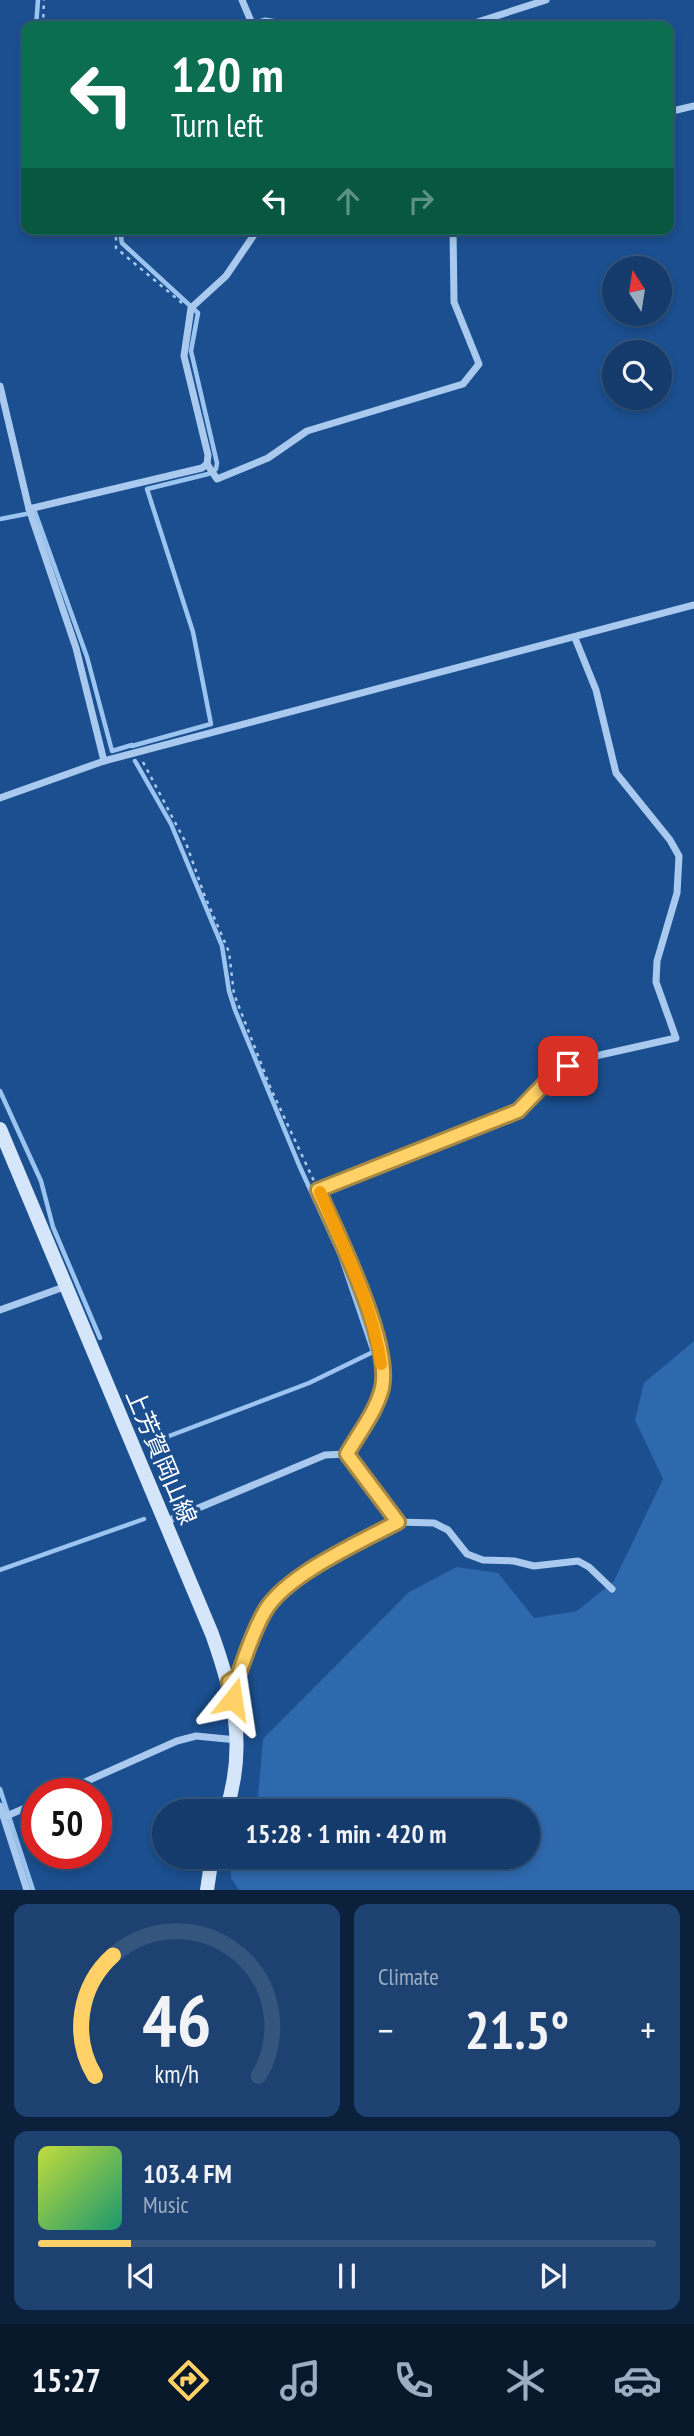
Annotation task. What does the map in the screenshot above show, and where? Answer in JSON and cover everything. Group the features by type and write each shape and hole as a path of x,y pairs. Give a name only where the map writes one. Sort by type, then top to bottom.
{"main road":[{"name":"上芳賀岡山線","path":"0,1129 64,1287 212,1634 229,1682 236,1715 237,1740 236,1772 229,1799"},
{"path":"207,1890 210,1869"}],"street":[{"path":"242,0 251,21"},
{"path":"481,21 546,0"},
{"path":"674,111 694,106"},
{"path":"254,235 226,276 191,308 184,356 210,469 217,479 268,458 307,431 463,384 479,364 454,302 453,235"},
{"path":"0,386 29,509 76,648 104,761"},
{"path":"29,509 202,468 210,469"},
{"path":"0,798 104,761 694,605"},
{"path":"347,1454 376,1406 383,1385 382,1367 376,1335 357,1279 318,1190 518,1111 555,1073 568,1066 600,1055 676,1038 656,982 657,961 677,893 679,856 655,820 616,773 596,690 575,638"},
{"path":"0,1310 64,1287"},
{"path":"164,1522 325,1455 347,1454"},
{"path":"347,1454 398,1522"},
{"path":"229,1682 238,1676 263,1613 279,1594 290,1584 356,1544 398,1522 434,1523 448,1530 467,1554 483,1560 514,1561 534,1566 578,1561 589,1567 612,1589"},
{"path":"94,1778 196,1735 237,1740"},
{"path":"0,1806 27,1890"}],"path":[{"path":"43,21 44,0"},
{"path":"117,235 116,248 191,308"},
{"path":"138,753 186,842 204,894 229,951 234,994 271,1089 318,1190"}],"shaded area":[{"path":"694,1341 694,1890 239,1890 231,1878 231,1869 540,1869 540,1799 257,1799 263,1739 409,1592 457,1567 498,1573 534,1618 577,1611 614,1581 663,1479 635,1420 644,1383"}],"waterway":[{"path":"36,21 38,0"},
{"path":"123,235 122,243 198,313 191,351 217,463 216,469 208,474 147,489 193,632 211,724 132,746"},
{"path":"35,512 87,657 112,751 132,745"},
{"path":"0,519 26,514"},
{"path":"135,761 171,824 222,946 235,1010 299,1165 340,1255 373,1352 309,1383 148,1444"},
{"path":"0,1091 41,1181 53,1227 100,1338"},
{"path":"0,1570 144,1519"},
{"path":"0,1789 33,1890"}],"slow traffic":[{"path":"320,1192 357,1279 376,1335 381,1364"}],"route":[{"path":"233,1699 229,1682 238,1676 263,1613 279,1594 290,1584 356,1544 398,1522 347,1454 376,1406 383,1385 382,1367 376,1335 357,1279 318,1190 518,1111 555,1073 568,1066"}]}
